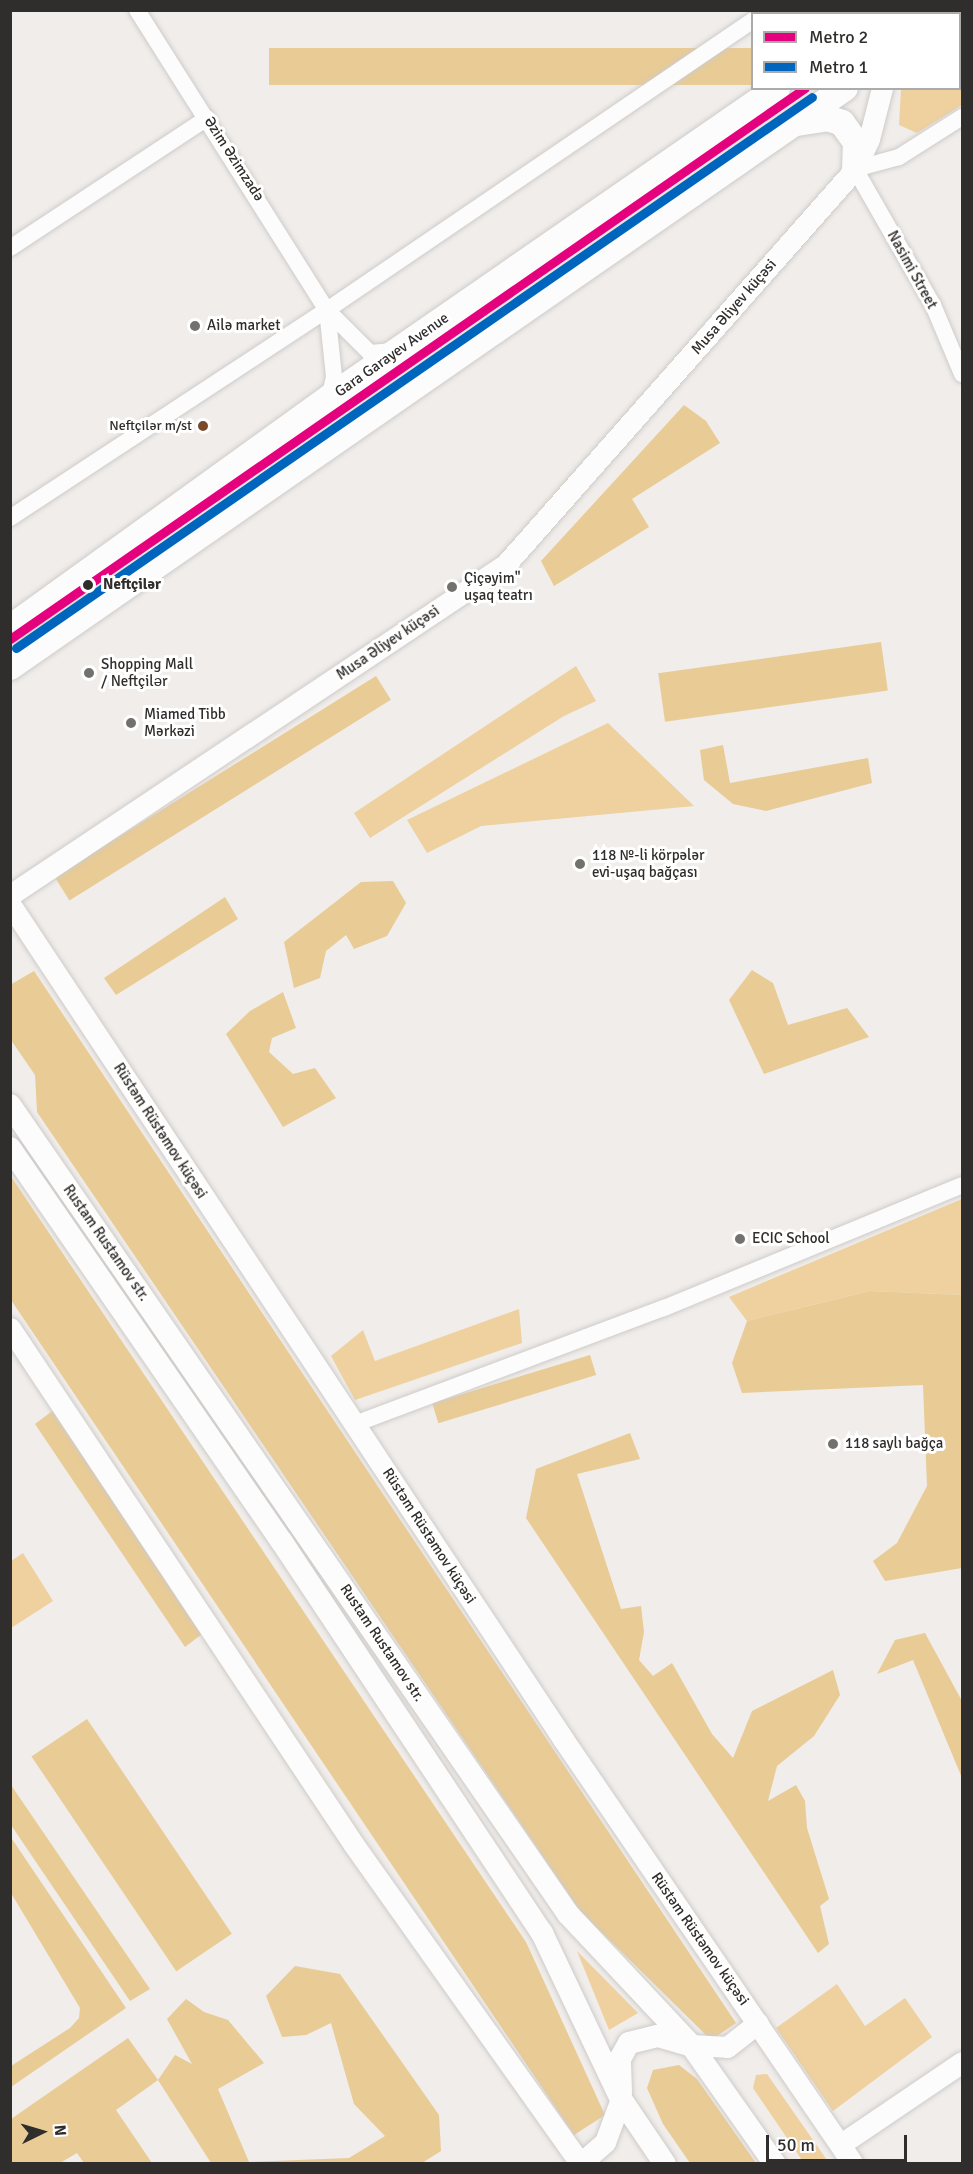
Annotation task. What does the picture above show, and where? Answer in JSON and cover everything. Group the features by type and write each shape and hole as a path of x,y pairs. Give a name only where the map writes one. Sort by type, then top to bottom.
{"main road":[{"name":"Gara Garayev Avenue","path":"10,628 329,398 774,90"},
{"path":"10,667 780,130 841,90"},
{"path":"780,130 811,120 835,119 848,128 856,142 855,169"},
{"name":"Rustam Rustamov str.","path":"10,1105 568,1914 691,2045 775,2163"},
{"name":"Rustam Rustamov str.","path":"10,1148 282,1542 542,1933 621,2099 664,2163"},
{"path":"621,2099 620,2059 629,2043 658,2036 691,2045"}],"street":[{"name":"Əzim Əzimzadə","path":"137,10 327,310"},
{"path":"10,518 327,310 751,22"},
{"name":"Musa Əliyev küçəsi","path":"10,895 506,564 855,169 869,139 881,90"},
{"path":"855,169 899,157 963,117"},
{"path":"10,248 207,118"},
{"name":"Nasimi Street","path":"855,169 933,305 963,374"},
{"path":"327,310 370,353 400,349"},
{"path":"327,310 334,377 329,398"},
{"name":"Rüstəm Rüstəmov küçəsi","path":"10,904 563,1739 853,2163"},
{"path":"355,1424 664,1308 963,1185"},
{"path":"10,1328 354,1845 581,2163 605,2142 621,2099"},
{"path":"691,2045 727,2048 758,2023"},
{"path":"841,2145 963,2062"}],"shaded area":[{"path":"962,30 962,105 917,133 899,125 901,90 961,90"},
{"path":"269,48 751,48 751,85 269,85"},
{"path":"684,405 706,421 720,443 632,499 649,527 554,586 541,561"},
{"path":"881,642 888,691 665,722 658,673"},
{"path":"576,666 596,701 564,716 370,838 354,813"},
{"path":"376,676 391,700 69,901 55,877"},
{"path":"608,723 694,806 481,826 427,853 407,820"},
{"path":"723,745 730,783 868,758 872,783 766,811 733,804 704,780 700,750"},
{"path":"393,881 406,903 387,936 354,949 346,935 326,951 320,978 294,988 284,942 361,882"},
{"path":"225,897 238,919 116,995 104,978"},
{"path":"752,970 773,983 788,1025 847,1008 869,1037 764,1074 729,1000"},
{"path":"34,971 736,2023 711,2040 580,1911 37,1112 35,1075 11,1040 10,985"},
{"path":"283,992 296,1028 272,1038 269,1052 293,1074 315,1068 336,1098 283,1127 226,1034 250,1011"},
{"path":"10,1175 526,1942 605,2115 574,2135 11,1300"},
{"path":"962,1199 962,1295 870,1291 747,1321 729,1297"},
{"path":"870,1291 962,1295 962,1568 885,1581 873,1561 897,1543 927,1486 923,1385 742,1393 732,1363 747,1321"},
{"path":"519,1309 522,1343 355,1400 331,1356 363,1330 375,1361"},
{"path":"590,1355 596,1375 438,1423 432,1403"},
{"path":"55,1409 202,1634 185,1647 35,1424"},
{"path":"630,1433 640,1459 577,1474 621,1609 641,1606 644,1632 639,1660 653,1676 672,1663 712,1734 733,1758 752,1711 833,1670 840,1695 814,1736 777,1766 768,1801 796,1785 805,1801 807,1828 829,1899 820,1906 829,1944 818,1953 526,1518 536,1469"},
{"path":"23,1553 53,1601 11,1628 11,1561"},
{"path":"925,1633 962,1701 962,1778 913,1660 877,1674 895,1640"},
{"path":"87,1719 232,1934 176,1971 31,1756"},
{"path":"10,1785 150,1989 130,2001 11,1825"},
{"path":"10,1836 126,2008 11,2087 11,2066 70,2028 79,2018 80,2008 11,1893"},
{"path":"577,1951 638,2013 609,2030"},
{"path":"295,1966 340,1974 439,2115 441,2151 422,2163 211,2163 158,2080 175,2055 192,2064 167,2019 186,1999 204,2012 228,2020 264,2063 218,2089 249,2162 349,2158 385,2136 354,2104 331,2023 306,2035 282,2037 266,1996"},
{"path":"837,1984 865,2026 905,1998 932,2037 833,2111 776,2028"},
{"path":"128,2038 158,2080 116,2110 152,2163 84,2163 77,2153 60,2163 11,2163 11,2119"},
{"path":"679,2065 697,2079 756,2163 690,2163 663,2124 647,2088 653,2070"},
{"path":"767,2074 829,2163 804,2163 753,2088 756,2075"}],"metro line":[{"name":"2","path":"10,639 802,90"},
{"name":"1","path":"16,648 812,97"}],"place":[{"name":"Ailə market","path":"195,326"},
{"name":"Neftçilər m/st","path":"203,426"},
{"name":"Neftçilər","path":"88,585"},
{"name":"Çiçəyim\" uşaq teatrı","path":"452,587"},
{"name":"Shopping Mall / Neftçilәr","path":"89,673"},
{"name":"Miamed Tibb Mərkəzi","path":"131,723"},
{"name":"118 №-li körpələr evi-uşaq bağçası","path":"580,864"},
{"name":"ECIC School","path":"740,1239"},
{"name":"118 saylı bağça","path":"833,1444"}]}
